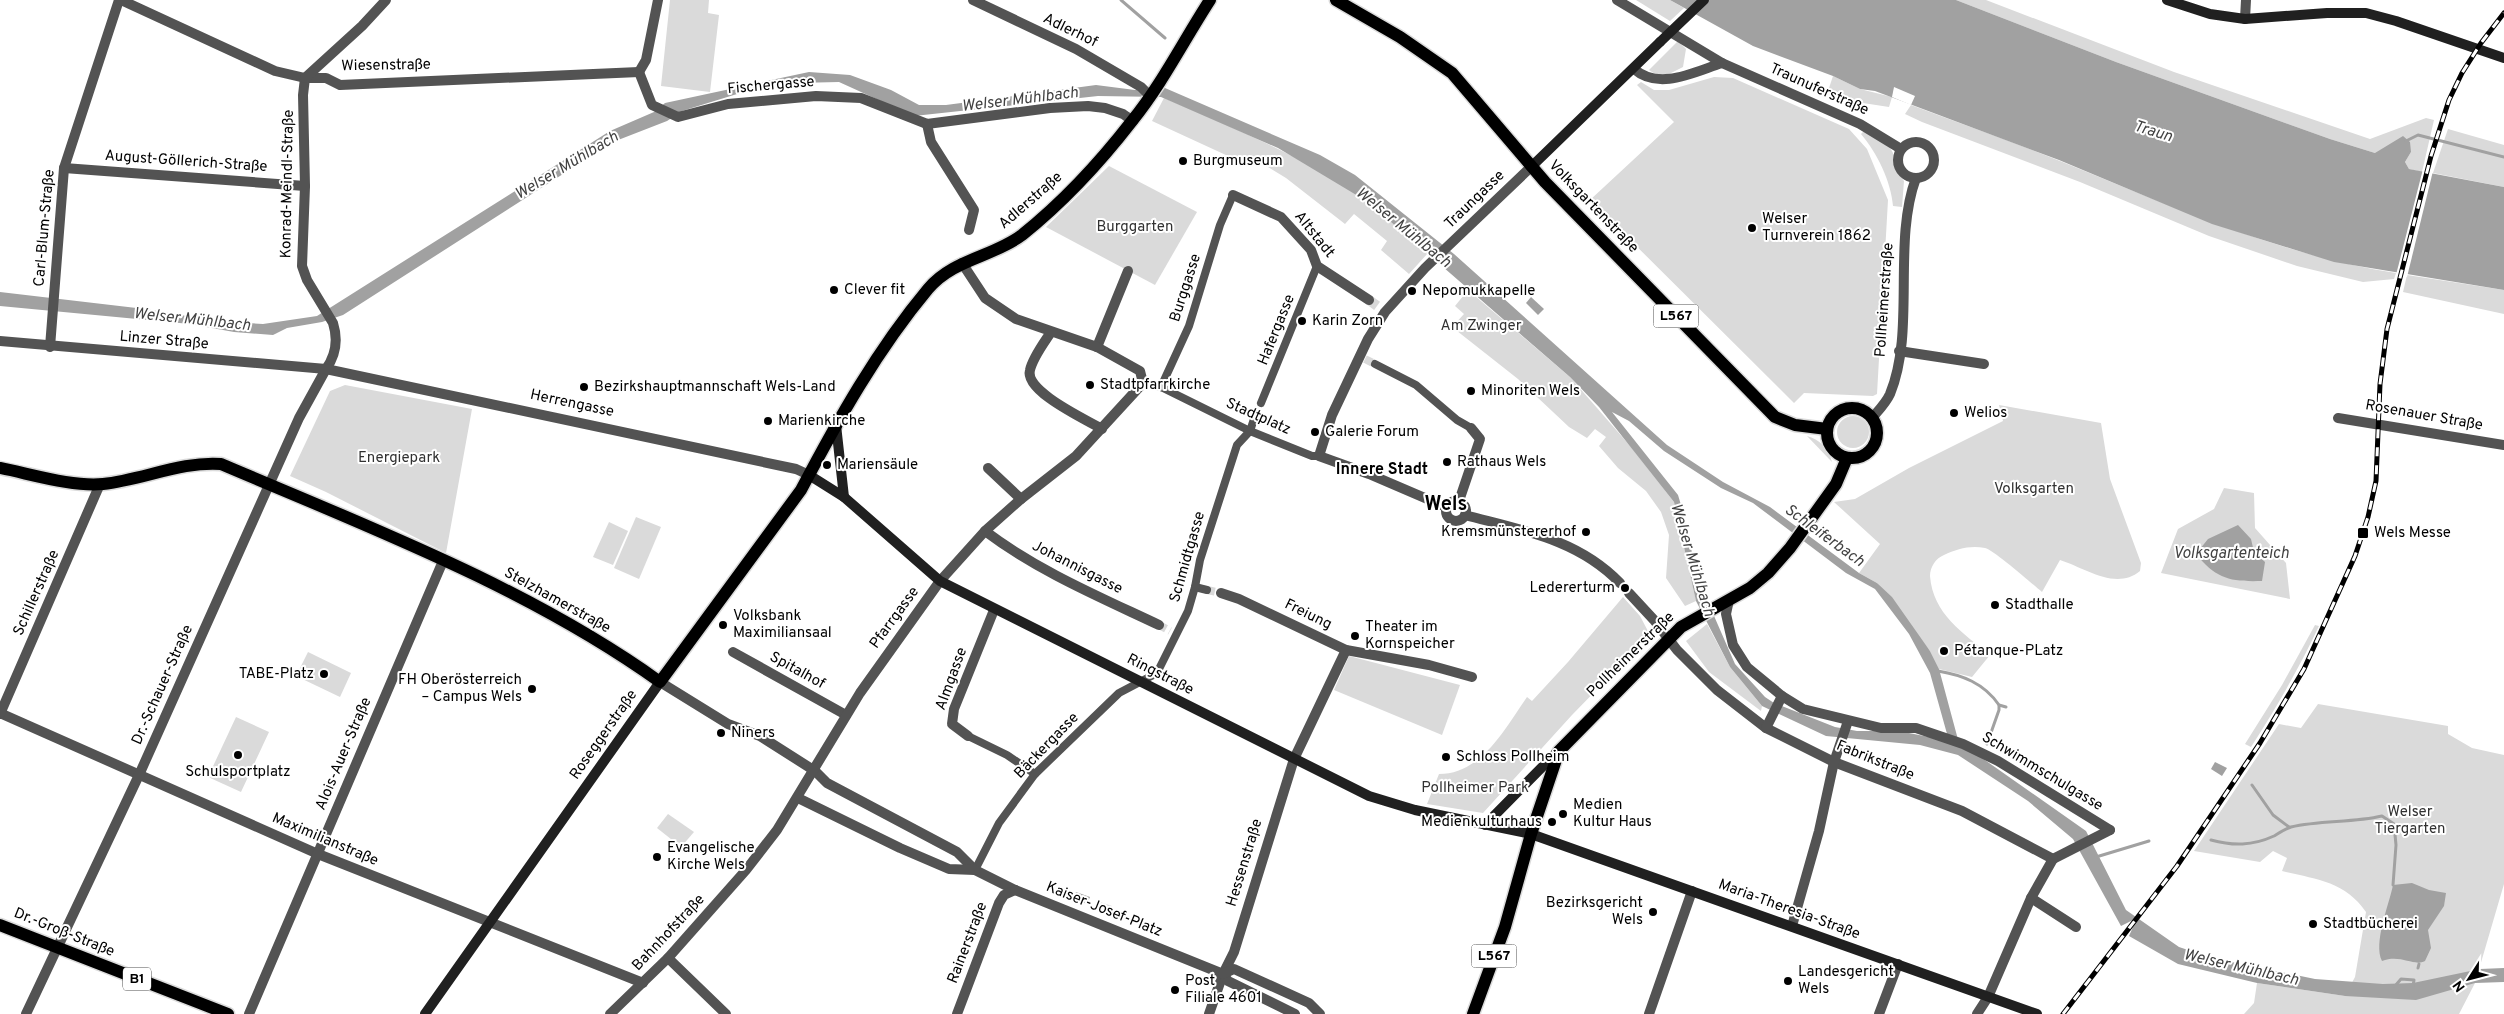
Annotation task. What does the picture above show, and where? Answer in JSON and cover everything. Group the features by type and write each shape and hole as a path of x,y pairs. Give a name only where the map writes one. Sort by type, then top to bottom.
{"main road":[{"name":"Adlerstraße","path":"809,475 857,389 928,289 962,263 1003,246 1021,236 1090,169 1133,120 1148,92 1210,0"},
{"name":"Volksgartenstraße","path":"1336,0 1400,37 1452,73 1531,167 1775,417 1795,425 1827,429"},
{"name":"Traungasse","path":"1531,167 1704,0"},
{"path":"2167,0 2210,14 2245,19 2327,13 2366,13 2396,20 2504,58"},
{"path":"1850,408 1859,409 1872,418 1877,432 1873,447 1862,456 1847,458 1834,451 1829,444 1827,429 1835,414 1850,408"},
{"path":"836,426 844,497"},
{"name":"Pollheimerstraße","path":"1485,825 1668,639 1698,616 1750,588 1768,573 1799,536 1836,484 1847,458"},
{"name":"Stelzhamerstraße","path":"0,468 73,482 100,484 211,463 221,464 443,561 531,603 607,647 660,682"},
{"name":"Ringstraße","path":"809,475 844,497 940,581 994,610 1294,759 1390,804 1531,834"},
{"name":"Roseggerstraße","path":"425,1014 660,682 795,498 809,475"},
{"name":"Pollheimerstraße","path":"1531,834 1559,751"},
{"name":"Maria-Theresia-Straße","path":"1531,834 2037,1014"},
{"name":"L567","path":"1473,1014 1505,927 1531,834"},
{"name":"Dr.-Groß-Straße","path":"0,924 228,1014"}],"street":[{"name":"Wiesenstraße","path":"120,0 274,71 305,78 326,78 340,85 639,72"},
{"name":"Carl-Blum-Straße","path":"50,347 64,168 120,0"},
{"path":"305,78 362,26 386,0"},
{"path":"639,72 646,60 658,0"},
{"name":"Adlerhof","path":"973,0 1076,49 1148,92"},
{"name":"Traunuferstraße","path":"1617,0 1722,63 1860,124 1901,149"},
{"path":"2245,19 2246,0"},
{"path":"1634,69 1641,75 1660,81 1722,63"},
{"name":"Fischergasse","path":"639,72 652,105 673,117 692,115 728,104 816,96 861,98 927,124 1050,108 1088,106 1106,108 1133,120"},
{"name":"Konrad-Meindl-Straße","path":"305,78 303,95 306,186 302,266 307,280 333,323 336,345 332,361 326,369"},
{"path":"927,124 931,142 974,210 969,230"},
{"path":"1918,142 1924,143 1933,152 1934,164 1932,170 1922,178 1905,175 1901,171 1898,160 1901,149 1906,145 1918,142"},
{"name":"Traungasse","path":"1319,456 1332,415 1362,357 1382,310 1531,167"},
{"name":"August-Göllerich-Straße","path":"64,168 306,186"},
{"name":"Pollheimerstraße","path":"1872,418 1890,393 1899,351 1906,229 1911,190 1916,178"},
{"name":"Altstadt","path":"1233,195 1281,217 1311,250 1317,266 1369,300"},
{"name":"Burggasse","path":"1160,387 1189,326 1220,226 1233,195"},
{"path":"962,263 985,298 1016,319 1097,346 1140,371 1143,383"},
{"name":"Hafergasse","path":"1261,403 1317,266"},
{"path":"1097,346 1128,271"},
{"path":"1051,332 1030,369 1029,378 1038,392 1102,429"},
{"name":"Linzer Straße","path":"0,341 50,347 326,369"},
{"path":"1899,351 1984,364"},
{"path":"1375,364 1416,385 1457,420 1471,428 1480,439 1459,501"},
{"name":"Herrengasse","path":"326,369 796,468 809,475"},
{"name":"Dr.-Schauer-Straße","path":"26,1014 140,775 299,418 326,369"},
{"name":"Stadtplatz","path":"1143,383 1160,387 1250,431 1312,456 1319,456 1369,474 1446,507 1446,514 1450,520 1457,521 1465,514 1564,543 1589,556 1620,583"},
{"name":"Pfarrgasse","path":"814,771 846,715 940,581 985,531 1021,499 1076,456 1143,383"},
{"path":"1250,431 1255,416"},
{"name":"Rosenauer Straße","path":"2338,418 2504,445"},
{"name":"Schmidtgasse","path":"1141,683 1157,673 1195,587 1200,560 1237,445 1250,431"},
{"path":"988,468 1021,499"},
{"name":"Schillerstraße","path":"0,714 100,484"},
{"path":"1446,507 1453,500 1459,501 1466,508 1465,514"},
{"name":"Johannisgasse","path":"985,531 1011,550 1068,581 1159,625"},
{"name":"Alois-Auer-Straße","path":"249,1014 443,561"},
{"path":"1195,587 1206,590"},
{"name":"Freiung","path":"1221,593 1240,599 1346,650 1429,665 1472,677"},
{"path":"1629,593 1668,639"},
{"name":"Schwimmschulgasse","path":"1729,600 1726,614 1733,645 1747,667 1780,700 1846,723 1881,728 1916,728 1963,744 1998,761 2110,830 2053,859"},
{"name":"Almgasse","path":"994,610 954,710 952,724 968,736 1007,755 1035,774"},
{"name":"Fabrikstraße","path":"1668,639 1717,690 1768,725 1834,762 1962,811 2053,859"},
{"name":"Hessenstraße","path":"1210,1014 1222,974 1234,952 1294,759 1346,650"},
{"name":"Spitalhof","path":"734,652 846,715"},
{"name":"Stelzhamerstraße","path":"660,682 728,724 760,736 814,771"},
{"name":"Bäckergasse","path":"975,870 999,823 1035,774 1119,693 1141,683"},
{"path":"1768,725 1780,700"},
{"name":"Maximilianstraße","path":"0,714 318,854 643,983"},
{"path":"1792,926 1819,831 1834,762 1846,723"},
{"name":"Bahnhofstraße","path":"610,1014 668,958 746,870 777,830 814,771"},
{"name":"Kaiser-Josef-Platz","path":"814,771 827,783 957,852 975,870 1014,890 1222,974 1228,981 1295,1014"},
{"name":"Kaiser-Josef-Platz","path":"798,798 904,850 949,869 975,870"},
{"path":"1977,1014 1988,997 2031,898 2053,859"},
{"name":"Rainerstraße","path":"957,1014 999,903 1004,895 1014,890"},
{"path":"1649,1014 1692,891"},
{"path":"2031,898 2076,927"},
{"path":"668,958 726,1014"},
{"path":"1879,1014 1898,964"},
{"name":"Kaiser-Josef-Platz","path":"1222,974 1234,969 1309,1003 1320,1014"}],"green space":[{"path":"670,0 709,0 708,13 719,15 710,92 661,86"},
{"path":"1636,0 1670,0 1684,8 1670,21"},
{"path":"1956,0 1986,0 2174,72 2370,139 2426,118 2434,120 2422,172 2409,169 2405,162 2411,152 2375,153 2330,139 2116,62"},
{"path":"1678,41 1686,49 1683,67 1671,73 1658,76 1649,70"},
{"path":"1833,76 1860,89 1892,97 1889,107 1850,101 1829,88"},
{"name":"Welser Turnverein 1862","path":"1714,77 1733,78 1849,129 1867,149 1888,200 1877,394 1873,396 1804,393 1794,403 1590,200 1674,122 1637,85 1641,82 1654,90 1669,90"},
{"path":"1164,98 1268,144 1343,185 1375,207 1428,253 1409,274 1381,250 1387,241 1354,214 1345,224 1286,178 1268,167 1228,156 1152,121"},
{"path":"1911,105 2042,154 2225,227 2308,254 2351,265 2396,273 2394,279 2363,282 2297,266 2209,236 2080,182 1922,122 1905,114"},
{"path":"2448,129 2504,145 2504,187 2433,173"},
{"path":"1865,130 1888,144 1893,153 1895,169 1904,181 1902,207 1893,206 1892,197 1882,168 1861,134"},
{"name":"Burggarten","path":"1109,166 1197,212 1155,285 1046,227"},
{"path":"2407,275 2504,290 2504,314 2403,292"},
{"name":"Am Zwinger","path":"1468,290 1570,377 1631,447 1674,502 1696,601 1685,606 1666,578 1669,535 1661,512 1646,491 1618,468 1599,446 1606,437 1595,429 1587,438 1569,427 1518,379 1452,327 1464,314 1455,306"},
{"name":"Energiepark","path":"345,385 472,409 446,553 326,492 290,476 330,391"},
{"name":"Volksgarten","path":"1999,405 2101,423 2110,479 2141,563 2140,571 2131,577 2121,579 2100,576 2060,560 2042,592 1985,548 1964,548 1938,558 1930,573 1932,589 1937,601 1951,621 1990,655 1972,677 1939,669 1930,651 1877,583 1859,573 1880,544 1834,502 1855,499 1909,468 2003,421"},
{"path":"1853,416 1859,417 1864,421 1868,426 1868,438 1864,443 1859,447 1853,448 1847,447 1842,443 1838,438 1837,432 1838,426 1842,421 1847,417"},
{"path":"1807,436 1816,439 1823,445 1829,453 1832,462"},
{"path":"2224,488 2254,493 2255,528 2286,563 2290,599 2161,573 2178,529 2214,509"},
{"path":"636,517 661,527 639,579 614,568"},
{"path":"609,522 628,531 613,565 593,557"},
{"name":"Pollheimer Park","path":"1623,597 1640,616 1650,635 1572,715 1483,813 1427,804 1439,774 1454,772 1480,758 1501,735 1527,697 1532,701"},
{"path":"1707,624 1730,667 1762,706 1761,711 1709,672 1686,641"},
{"path":"2315,625 2319,626 2279,702 2251,747 2245,744 2282,685"},
{"name":"TABE-Platz","path":"308,652 351,673 340,697 296,676"},
{"path":"1349,656 1460,685 1442,735 1334,690"},
{"name":"Welser Tiergarten","path":"2318,704 2448,726 2448,734 2472,748 2504,755 2504,884 2475,983 2459,1014 2244,1014 2254,1003 2257,983 2345,996 2355,977 2366,912 2349,894 2318,879 2282,871 2287,858 2273,851 2260,862 2194,851 2279,724 2301,728"},
{"name":"Schulsportplatz","path":"236,717 269,732 241,792 208,777"},
{"path":"668,814 694,832 681,847 657,828"},
{"path":"1097,901 1112,906 1110,914 1094,908"}],"water":[{"name":"Traun","path":"1670,0 1956,0 2116,62 2330,139 2375,153 2403,136 2410,142 2411,152 2405,162 2409,169 2504,187 2504,290 2334,262 2212,224 2059,160 1875,91 1860,89 1833,76 1753,46"},
{"name":"Welser Mühlbach","path":"809,72 850,75 891,90 919,105 946,105 1096,85 1135,90 1165,88 1320,155 1355,175 1454,254 1667,445 1723,482 1770,507 1859,573 1877,583 1892,597 1930,651 1939,669 1960,747 1982,758 2086,831 2126,910 2179,947 2212,958 2315,979 2383,984 2413,983 2480,969 2504,968 2504,982 2475,983 2416,1000 2345,996 2257,983 2178,964 2129,936 2137,918 2121,926 2073,839 2028,801 1958,755 1920,745 1826,736 1762,706 1730,667 1696,601 1674,502 1599,407 1570,377 1368,202 1278,148 1161,97 1098,96 914,116 839,82 796,83 750,90 682,111 667,121 613,142 343,315 322,322 287,328 273,335 234,332 190,324 0,306 0,292 145,309 216,321 263,324 317,316 610,131 654,112 665,103","holes":["1612,412 1629,421 1664,451 1721,488 1753,503 1846,573 1875,589 1909,634 1930,673 1949,741 1899,731 1857,731 1835,727 1774,703 1765,697 1735,664 1704,593 1694,562 1678,495"]},
{"path":"1531,297 1544,309 1538,315 1526,303"},
{"name":"Volksgartenteich","path":"2238,525 2251,539 2254,552 2265,562 2262,581 2241,581 2217,574 2196,554 2208,539"},
{"path":"2215,762 2227,768 2222,776 2211,769"},
{"path":"2412,883 2429,890 2446,893 2444,906 2428,930 2431,948 2425,961 2416,963 2389,959 2382,961 2379,944 2380,934 2393,885"},
{"path":"1076,892 1090,897 1087,904 1074,899"}],"pier":[{"path":"1894,87 1915,96 1911,105 1892,97"},
{"path":"2423,169 2433,171 2407,277 2396,275"}],"waterway":[{"path":"1121,0 1165,38"},
{"path":"2406,141 2418,135 2504,157"},
{"path":"1938,671 1972,681 1987,691 1999,705 2006,707"},
{"path":"1987,744 1999,705"},
{"path":"2252,785 2273,815 2289,827"},
{"path":"2211,840 2235,844 2258,842 2291,827 2382,816 2394,824 2396,845 2393,885"},
{"path":"2096,857 2149,841"},
{"path":"2418,968 2419,964"},
{"path":"2395,986 2401,979 2414,980 2413,986"}],"tunnel":[{"path":"1369,300 1380,308"},
{"path":"1365,359 1375,364"},
{"path":"1255,416 1261,403"},
{"path":"1207,590 1221,593"},
{"path":"1159,625 1170,631"}],"railway":[{"path":"2063,1014 2177,866 2260,743 2304,669 2355,556 2368,517 2376,481 2380,384 2387,329 2431,156 2449,100 2462,73 2481,43 2504,13"}],"place":[{"name":"Burgmuseum","path":"1183,161"},
{"name":"Welser Turnverein 1862","path":"1752,228"},
{"name":"Clever fit","path":"834,290"},
{"name":"Nepomukkapelle","path":"1412,291"},
{"name":"Karin Zorn","path":"1302,321"},
{"name":"Stadtpfarrkirche","path":"1090,385"},
{"name":"Bezirkshauptmannschaft Wels-Land","path":"584,387"},
{"name":"Minoriten Wels","path":"1471,391"},
{"name":"Welios","path":"1954,413"},
{"name":"Marienkirche","path":"768,421"},
{"name":"Galerie Forum","path":"1315,432"},
{"name":"Rathaus Wels","path":"1447,462"},
{"name":"Mariensäule","path":"827,465"},
{"name":"Kremsmünstererhof","path":"1586,532"},
{"name":"Wels Messe","path":"2363,533"},
{"name":"Ledererturm","path":"1625,588"},
{"name":"Stadthalle","path":"1995,605"},
{"name":"Volksbank Maximiliansaal","path":"723,625"},
{"name":"Theater im Kornspeicher","path":"1355,636"},
{"name":"Pétanque-PLatz","path":"1944,651"},
{"name":"TABE-Platz","path":"324,674"},
{"name":"FH Oberösterreich – Campus Wels","path":"532,689"},
{"name":"Niners","path":"721,733"},
{"name":"Schulsportplatz","path":"238,755"},
{"name":"Schloss Pollheim","path":"1446,757"},
{"name":"Medien Kultur Haus","path":"1563,814"},
{"name":"Medienkulturhaus","path":"1552,822"},
{"name":"Evangelische Kirche Wels","path":"657,857"},
{"name":"Bezirksgericht Wels","path":"1653,912"},
{"name":"Stadtbücherei","path":"2313,924"},
{"name":"Landesgericht Wels","path":"1788,981"},
{"name":"Post Filiale 4601","path":"1175,990"}],"district":[{"name":"Innere Stadt","path":"1382,470"},
{"name":"Wels","path":"1446,505"}],"water label":[{"name":"Schleiferbach","path":"1824,536"}]}
